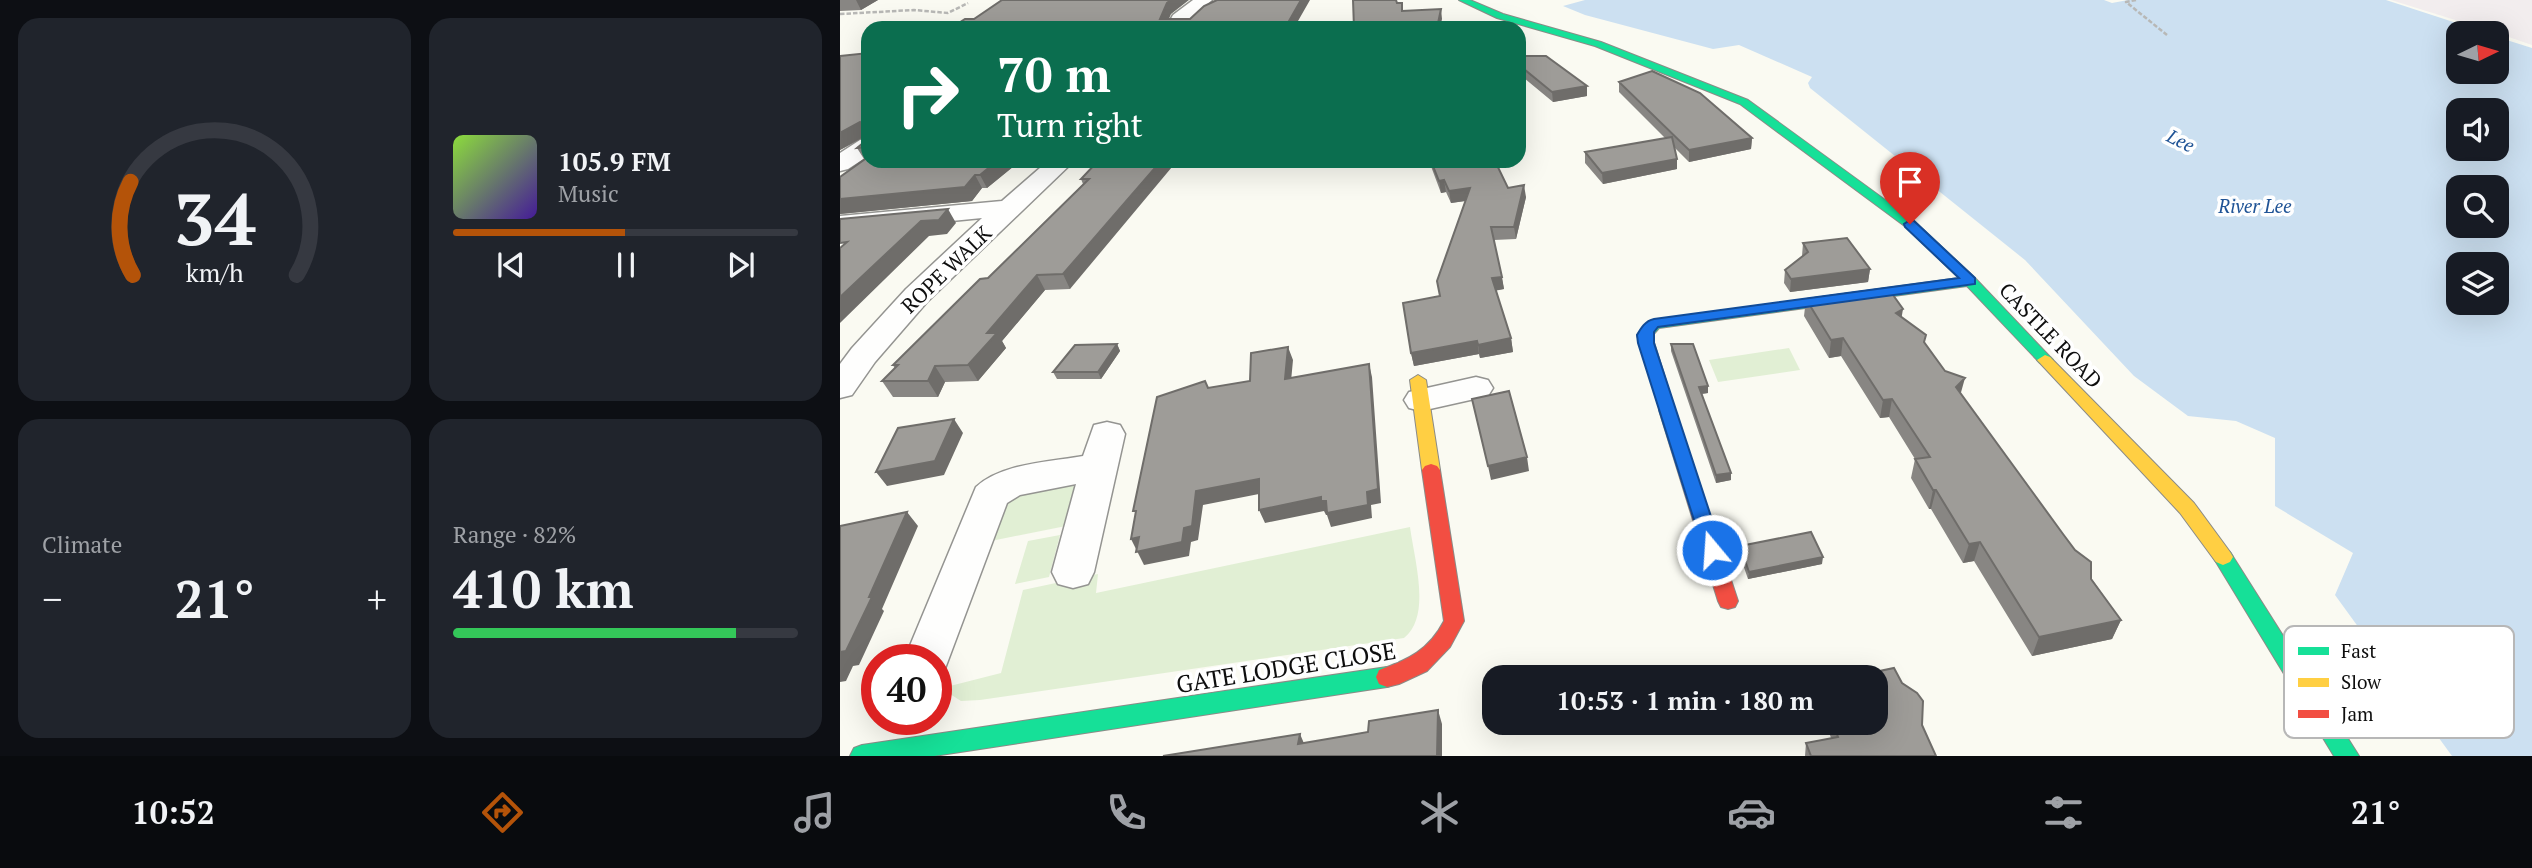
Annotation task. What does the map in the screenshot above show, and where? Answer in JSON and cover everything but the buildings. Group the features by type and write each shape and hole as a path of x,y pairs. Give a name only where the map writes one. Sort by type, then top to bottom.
{"main road":[{"name":"CASTLE ROAD","path":"1462,0 1520,21"},
{"name":"CASTLE ROAD","path":"1526,23 1611,49 1754,108 1910,224 1970,281 2187,508 2219,550 2284,655"},
{"path":"1728,601 1644,335 1654,324 1970,281"},
{"name":"GATE LODGE CLOSE","path":"886,742 1392,676 1427,660 1448,637 1454,621 1419,390"},
{"name":"CASTLE ROAD","path":"2336,738 2347,756"}],"street":[{"path":"1178,21 1204,0"},
{"path":"1526,28 1543,27"},
{"path":"840,164 861,150"},
{"name":"ROPE WALK","path":"840,387 879,335 1009,208 1054,168"},
{"path":"840,224 1009,208"},
{"path":"1419,390 1476,388"},
{"path":"933,644 990,497 998,489 1103,450 1073,572"}],"path":[{"path":"2136,0 2126,2 2167,35"},
{"path":"840,14 914,10 948,13 968,3"}],"shaded area":[{"path":"2391,0 2532,0 2532,45 2510,37 2510,21 2458,21"}],"green space":[{"path":"1789,348 1800,370 1718,382 1709,360"},
{"path":"1078,480 1066,526 991,541 1007,503 1026,491"},
{"path":"1410,527 1419,602 1412,628 1404,638 980,700 961,701 952,695 952,685 1001,673 1023,590 1098,574 1096,593"},
{"path":"1060,535 1049,577 1015,584 1028,541"}],"water":[{"name":"River Lee","path":"1585,0 2104,0 2112,3 2128,0 2386,0 2450,21 2446,21 2446,84 2510,84 2510,41 2532,48 2532,756 2452,756 2439,738 2514,738 2514,626 2358,626 2335,595 2353,553 2275,506 2275,438 2236,421 2188,416 2134,376 2025,260 1810,88 1808,83 1812,77 1739,45 1713,49 1585,15 1563,6"}],"traffic: fast":[{"path":"1463,0 1518,21"},
{"path":"1526,23 1598,44 1744,102 1910,224 1970,281 2045,360"},
{"path":"1667,410 1644,335 1654,324 1970,281"},
{"path":"2223,557 2284,655"},
{"path":"862,756 1387,677"},
{"path":"2336,738 2347,756"}],"traffic: slow":[{"path":"2045,360 2187,508 2223,557"},
{"path":"1418,380 1431,470"}],"traffic: jam":[{"path":"1667,410 1728,601"},
{"path":"1387,677 1409,670 1428,658 1443,641 1454,621 1431,470"}],"route":[{"path":"1712,550 1644,335 1654,324 1970,281 1910,224"}],"water label":[{"name":"Lee","path":"2181,140"}]}
